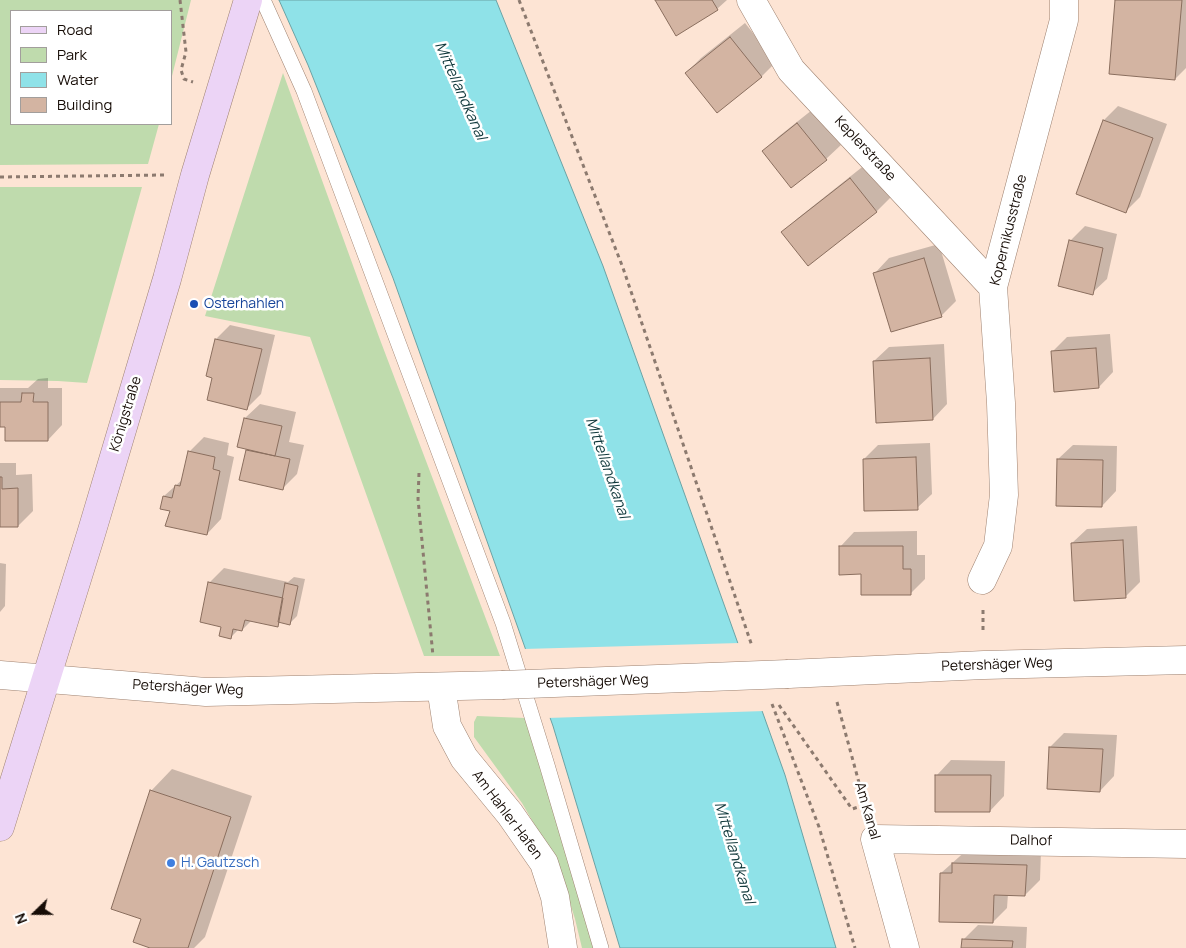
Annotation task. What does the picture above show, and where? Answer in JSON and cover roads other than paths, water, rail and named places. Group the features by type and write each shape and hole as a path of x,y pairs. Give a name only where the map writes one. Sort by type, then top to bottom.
{"main road":[{"name":"Königstraße","path":"0,827 161,298 220,93 253,1"}],"street":[{"name":"Keplerstraße","path":"751,0 791,70 993,287"},
{"name":"Kopernikusstraße","path":"982,580 998,546 1004,494 1001,403 993,287 1064,20 1064,0"},
{"name":"Petershäger Weg","path":"0,675 206,692 502,685 834,673 984,665 1186,660"},
{"name":"Am Hahler Hafen","path":"440,687 447,726 464,758 510,814 544,863 555,897 563,948"},
{"name":"Dalhof","path":"875,839 1186,844"},
{"name":"Am Kanal","path":"875,839 905,948"}],"lane":[{"path":"253,1 304,91 503,623 601,948"}],"water":[{"name":"Mittellandkanal","path":"279,0 496,0 603,266 785,775 836,948 620,948 553,726 393,278 308,65"}],"place":[{"name":"Osterhahlen","path":"194,304"},
{"name":"H. Gautzsch","path":"171,863"}]}
